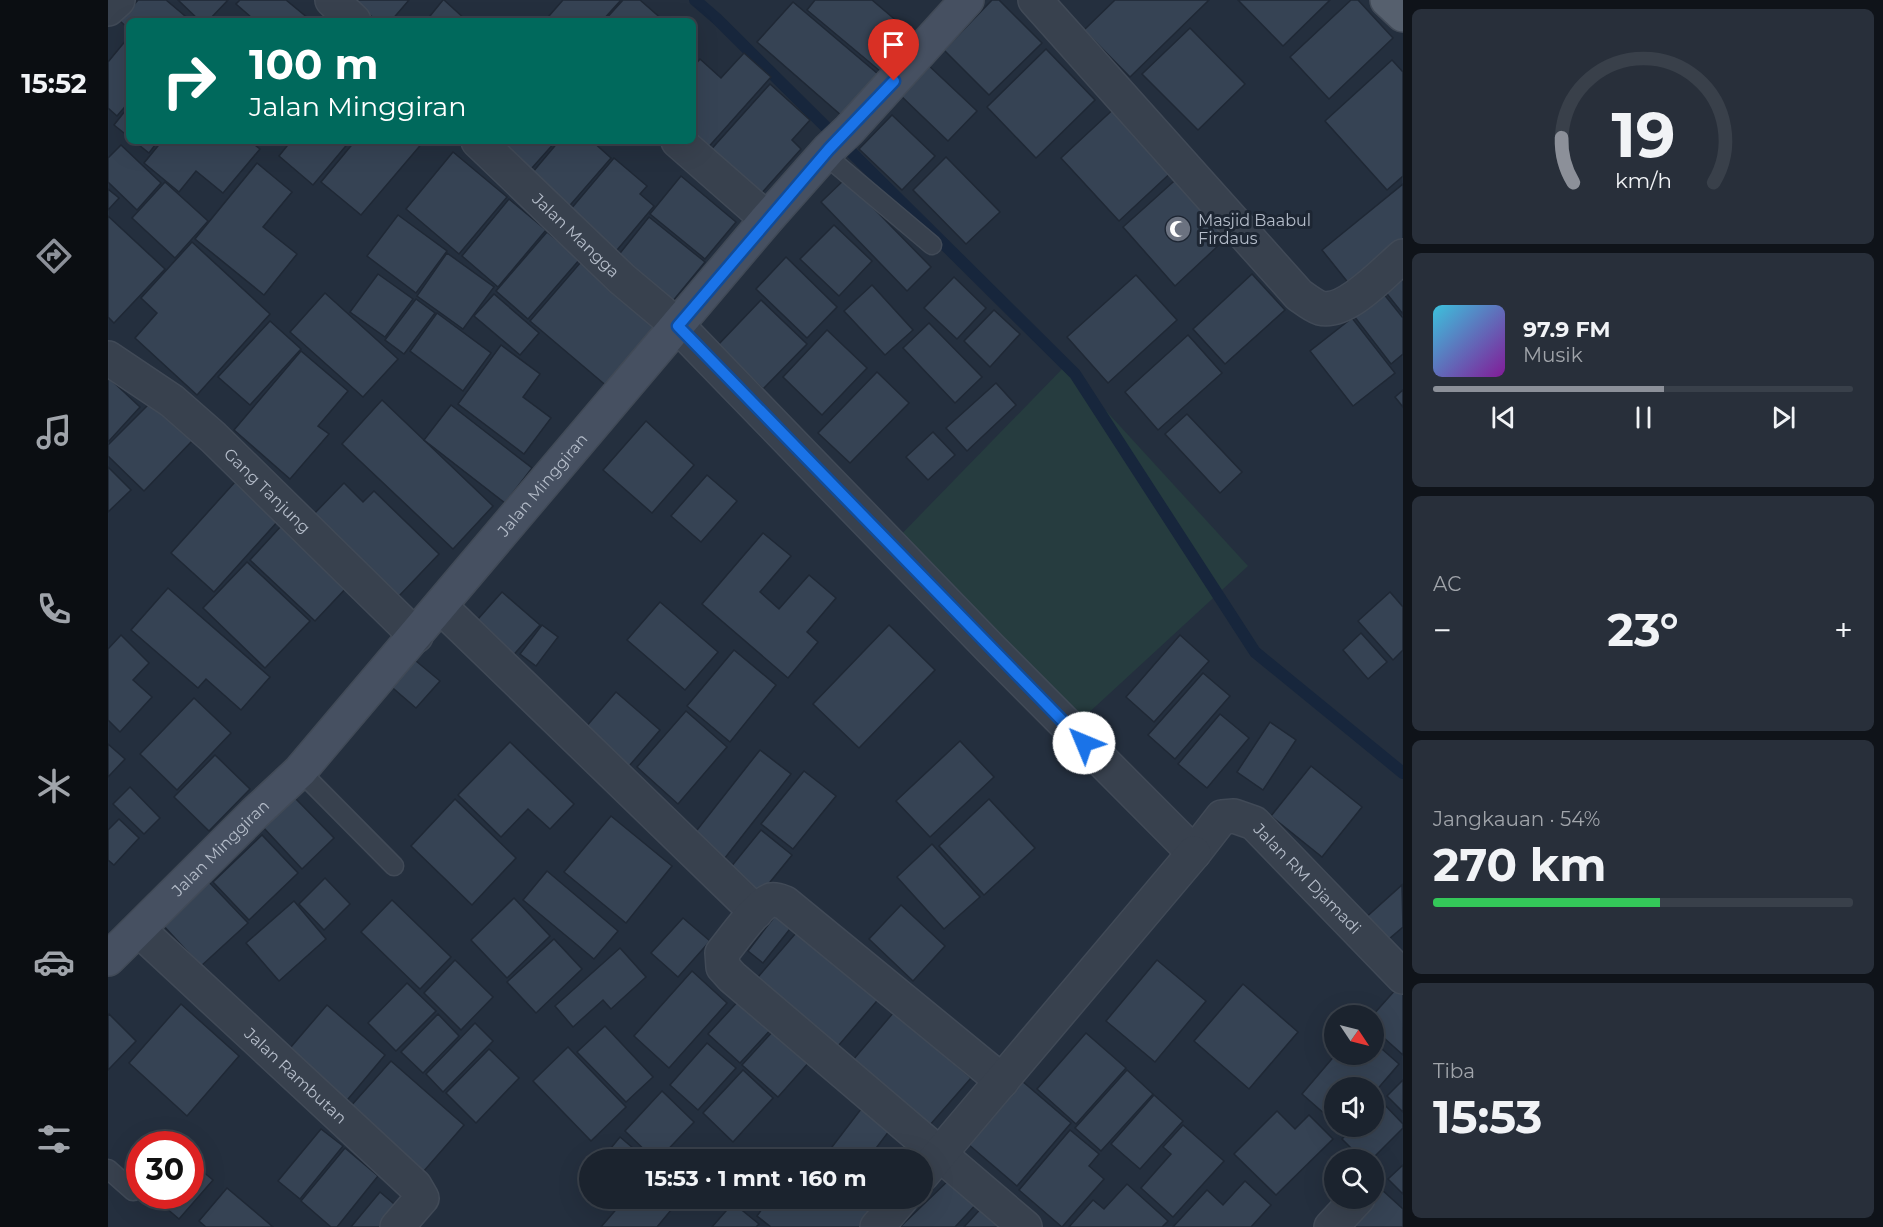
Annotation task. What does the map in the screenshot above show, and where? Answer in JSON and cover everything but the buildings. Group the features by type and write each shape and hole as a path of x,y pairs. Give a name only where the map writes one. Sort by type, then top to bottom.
{"main road":[{"path":"1387,0 1403,15"}],"street":[{"path":"108,9 118,0"},
{"path":"332,0 351,18"},
{"name":"Jalan Minggiran","path":"108,959 300,771 767,219 967,0"},
{"path":"1035,0 1299,295 1318,307 1329,309 1348,303 1403,256"},
{"name":"Jalan Mangga","path":"481,144 622,279 678,326"},
{"path":"681,144 767,219"},
{"path":"678,326 990,648 1194,853 933,1163"},
{"name":"Gang Tanjung","path":"108,358 172,401 205,430 416,636"},
{"path":"440,606 756,912"},
{"name":"Jalan RM Djamadi","path":"1194,853 1222,817 1234,816 1254,823 1403,977"},
{"path":"914,1149 723,967 722,953 756,912 770,900 785,903 1002,1081"},
{"name":"Jalan Rambutan","path":"139,930 415,1186 422,1198 397,1227"},
{"path":"933,1166 1025,1227"},
{"path":"877,1227 893,1209"},
{"path":"1331,1227 1348,1209"}],"lane":[{"path":"834,144 932,245"},
{"path":"300,771 394,866"},
{"path":"108,1168 126,1185"}],"green space":[{"path":"1065,366 1248,566 1071,729 889,547"}],"waterway":[{"path":"695,0 717,19 1075,374 1255,652 1403,773"}],"place":[{"name":"Masjid Baabul Firdaus","path":"1178,229"}],"route":[{"path":"894,81 767,219 678,326 1084,743"}]}
